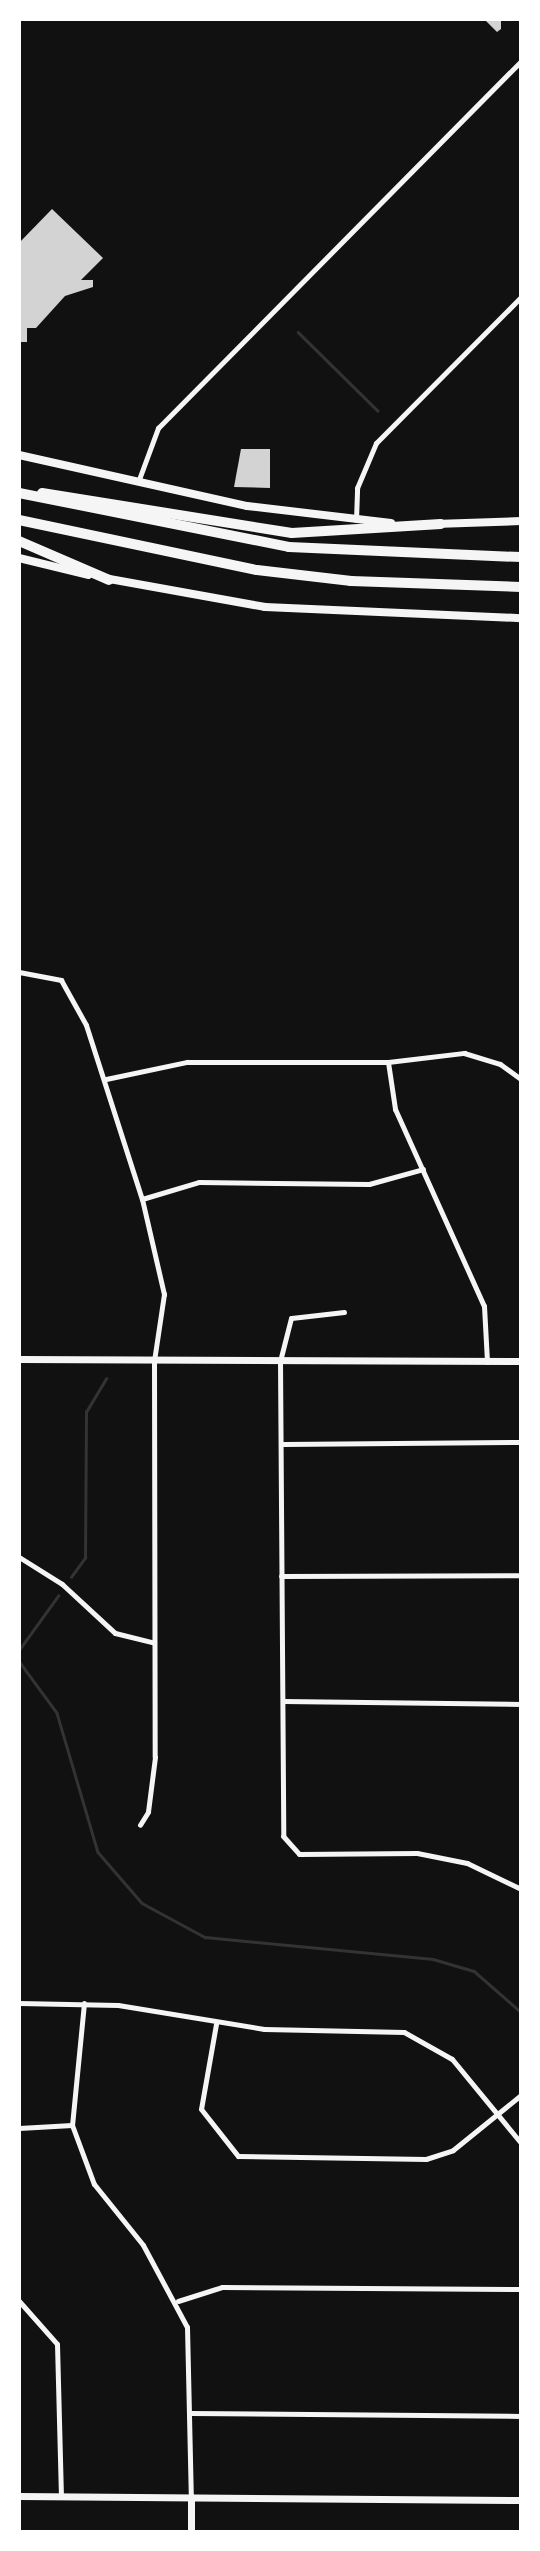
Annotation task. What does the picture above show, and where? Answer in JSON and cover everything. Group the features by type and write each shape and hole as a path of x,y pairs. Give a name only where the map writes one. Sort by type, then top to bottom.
{"highway":[{"path":"19,493 292,533 441,524"},
{"path":"19,493 289,547 521,558"},
{"path":"19,520 257,570 351,581 521,587"},
{"path":"19,541 109,580"}],"main road":[{"path":"19,455 138,484 356,520 441,524 521,521"},
{"path":"19,558 109,580 265,607 521,618"}],"street":[{"path":"138,484 146,447 167,419 521,61"},
{"path":"356,520 357,488 376,443 521,297"},
{"path":"19,972 69,988 106,1079 142,1199 164,1294 154,1361 152,1642 155,1757 148,1812 140,1825"},
{"path":"106,1079 187,1062 388,1062 464,1053 484,1056 521,1079"},
{"path":"388,1062 395,1109 484,1306 487,1362"},
{"path":"142,1199 199,1182 369,1185 423,1169"},
{"path":"344,1312 290,1318 280,1361 283,1444 283,1836 292,1850 417,1853 467,1863 521,1889"},
{"path":"19,1359 521,1362"},
{"path":"283,1444 521,1442"},
{"path":"19,1558 62,1584 115,1633 152,1642"},
{"path":"281,1576 521,1575"},
{"path":"283,1701 521,1704"},
{"path":"19,2003 84,2003 216,2024 404,2032 441,2050 521,2143"},
{"path":"84,2003 72,2125 94,2184 143,2245 177,2301 187,2327 191,2532"},
{"path":"216,2024 201,2109 238,2156 426,2158 453,2150 521,2095"},
{"path":"19,2128 72,2125"},
{"path":"177,2301 222,2287 521,2289"},
{"path":"19,2301 57,2344 61,2496"},
{"path":"190,2413 521,2416"},
{"path":"19,2496 521,2500"}],"building":[{"path":"484,19 501,19 501,29 497,32"},
{"path":"52,209 103,258 81,280 93,280 93,287 65,296 36,328 27,328 27,342 19,342 19,243"},
{"path":"241,449 270,449 270,488 234,487"}],"waterway":[{"path":"298,332 378,411"},
{"path":"71,1577 85,1558 86,1412 106,1379"},
{"path":"19,1650 58,1596"},
{"path":"19,1661 57,1713 98,1852 142,1903 205,1937 433,1959 474,1971 521,2012"}]}
